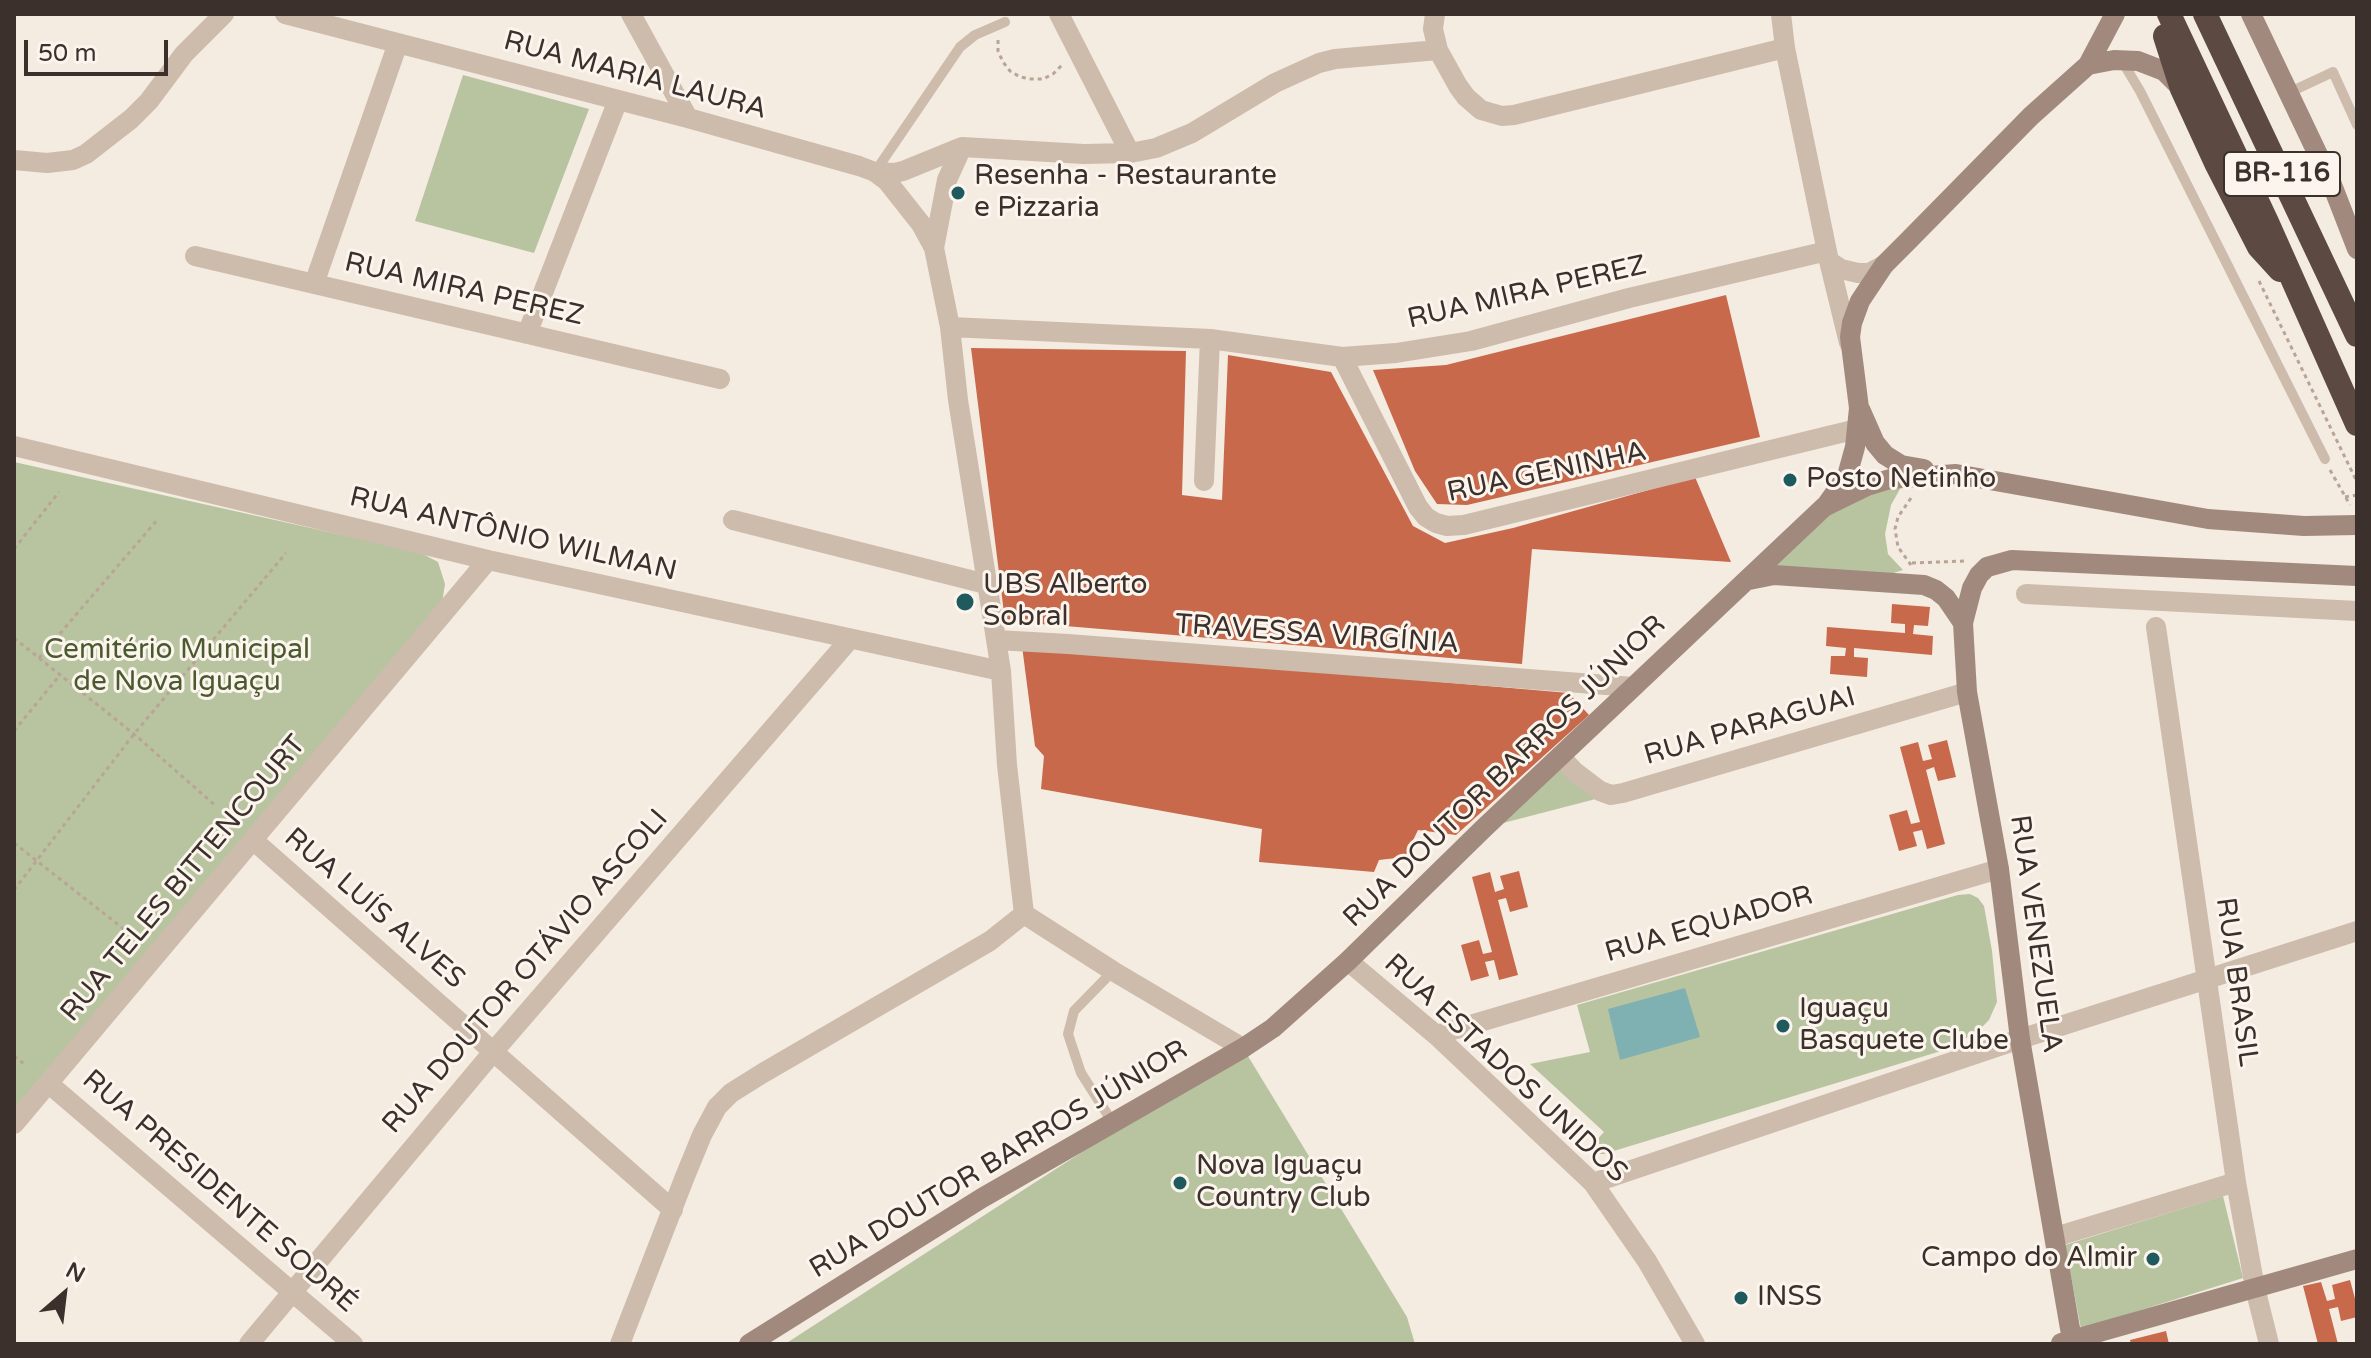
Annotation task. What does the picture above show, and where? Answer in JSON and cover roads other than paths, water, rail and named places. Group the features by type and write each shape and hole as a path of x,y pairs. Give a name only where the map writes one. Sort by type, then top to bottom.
{"highway":[{"path":"2159,14 2182,89 2216,163 2259,247 2273,264 2292,279"},
{"name":"BR-116","path":"2169,14 2357,424"},
{"name":"BR-116","path":"2205,14 2357,335"}],"main road":[{"path":"1824,507 1847,476 1855,447 1859,408 1850,331 1857,307 1884,265 2031,116 2088,65 2115,14"},
{"path":"2251,14 2339,200 2357,249"},
{"path":"2088,65 2121,59 2138,61 2170,76 2182,89"},
{"path":"1859,408 1878,447 1889,458 1905,466 1956,474"},
{"name":"RUA DOUTOR BARROS JÚNIOR","path":"749,1344 982,1198 1243,1048 1283,1020 1824,507 1867,486 1890,479 1956,474 2208,519 2351,526"},
{"name":"RUA VENEZUELA","path":"2065,1342 2055,1237 2020,1039 1999,869 1967,692 1963,623 1969,597 1979,575 1991,565 2016,560 2357,576"},
{"path":"1748,580 1774,575 1924,585 1946,598 1963,623"},
{"path":"2065,1342 2357,1259"}],"street":[{"path":"14,160 59,162 86,154 149,101 184,54 224,14"},
{"name":"RUA MARIA LAURA","path":"285,14 688,118 875,172 897,193 921,224 934,248"},
{"path":"1435,14 1433,29 1438,50 1458,86 1471,101 1492,114 1508,116 1785,48"},
{"path":"1782,14 1785,48 1850,346"},
{"path":"1060,15 1130,153"},
{"path":"634,16 688,118"},
{"path":"314,284 398,43"},
{"path":"875,172 903,171 962,147 1084,154 1130,153 1173,142 1275,83 1319,63 1438,50"},
{"path":"527,334 618,100"},
{"path":"962,147 947,180 934,248 950,327 958,400 1001,671 1007,765 1024,914"},
{"name":"RUA MIRA PEREZ","path":"195,256 720,379"},
{"path":"1828,256 1841,269 1858,273 1869,273 1884,265"},
{"name":"RUA MIRA PEREZ","path":"950,327 1210,339 1342,357 1471,341 1629,298 1828,256"},
{"path":"1204,481 1210,339"},
{"name":"RUA GENINHA","path":"1342,357 1418,507 1426,517 1447,526 1464,525 1857,429"},
{"name":"RUA ANTÔNIO WILMAN","path":"14,446 488,560 1001,671"},
{"path":"733,520 986,584"},
{"name":"RUA TELES BITTENCOURT","path":"14,1124 488,560"},
{"path":"2026,594 2357,611"},
{"name":"RUA BRASIL","path":"2156,627 2236,1182 2255,1288 2269,1344"},
{"name":"RUA DOUTOR OTÁVIO ASCOLI","path":"249,1344 493,1052 850,639"},
{"name":"TRAVESSA VIRGÍNIA","path":"996,640 1633,687"},
{"name":"RUA PARAGUAI","path":"1560,756 1575,772 1600,791 1611,795 1967,692"},
{"name":"RUA LUÍS ALVES","path":"253,840 673,1210"},
{"name":"RUA EQUADOR","path":"1436,1035 1999,869"},
{"path":"1024,914 1243,1048"},
{"path":"620,1344 702,1135 717,1107 731,1093 990,941 1024,914"},
{"path":"1593,1183 2020,1039 2357,931"},
{"name":"RUA ESTADOS UNIDOS","path":"1348,961 1436,1035 1593,1183 1647,1261 1695,1344"},
{"name":"RUA PRESIDENTE SODRÉ","path":"48,1083 353,1344"},
{"path":"2055,1237 2236,1182"}],"lane":[{"path":"875,172 960,47 975,35 1005,22"},
{"path":"2121,59 2325,459"},
{"path":"2288,93 2333,72 2357,125"},
{"path":"2339,200 2357,211"},
{"path":"1113,971 1074,1011 1068,1034 1081,1073 1113,1123"}],"water":[{"path":"1685,988 1700,1037 1620,1060 1608,1009"}],"place":[{"name":"Resenha - Restaurante e Pizzaria","path":"958,193"},
{"name":"Posto Netinho","path":"1790,480"},
{"name":"UBS Alberto Sobral","path":"965,602"},
{"name":"Iguaçu Basquete Clube","path":"1783,1026"},
{"name":"Nova Iguaçu Country Club","path":"1180,1183"},
{"name":"Campo do Almir","path":"2153,1259"},
{"name":"INSS","path":"1741,1298"}],"park label":[{"name":"Cemitério Municipal de Nova Iguaçu","path":"177,667"}]}
